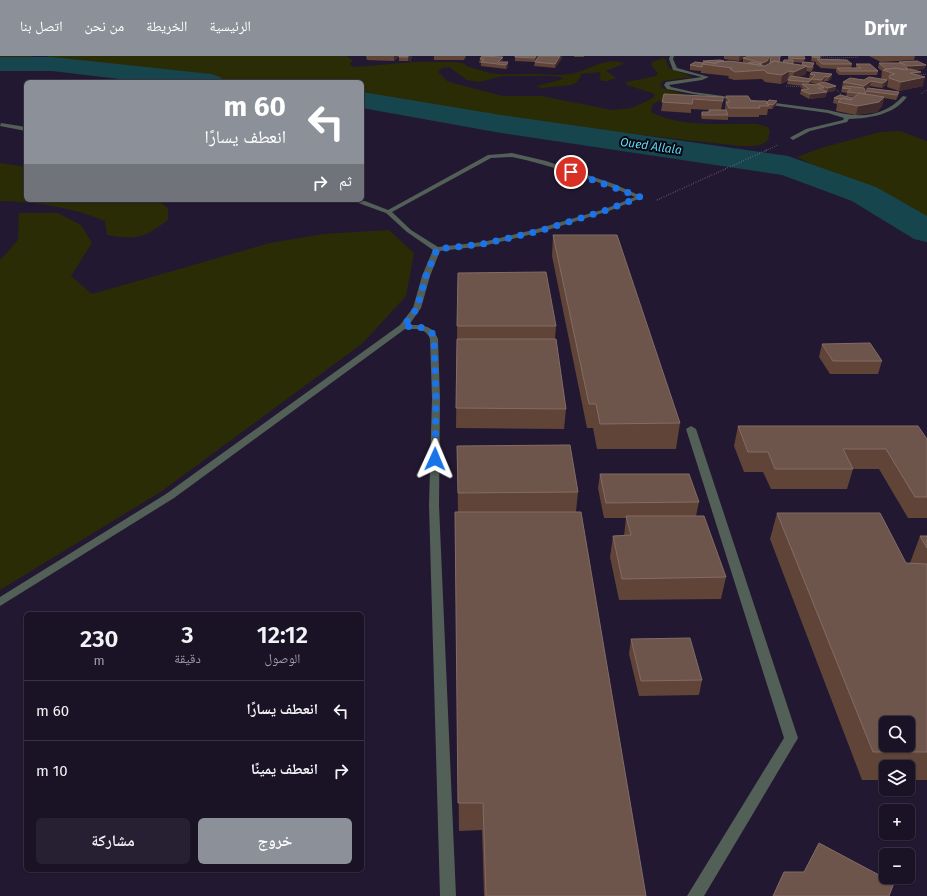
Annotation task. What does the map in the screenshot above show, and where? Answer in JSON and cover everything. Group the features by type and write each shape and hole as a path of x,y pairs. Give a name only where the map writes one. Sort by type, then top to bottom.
{"street":[{"path":"672,56 673,67 675,69 707,77 702,79 668,83 667,86 669,88 693,93 828,112 847,117 875,115 890,111 905,97"},
{"path":"793,138 808,130 845,121 847,117"},
{"path":"1,126 24,129"},
{"path":"363,202 388,212 409,231 437,249 483,244 539,231 607,210 640,197 612,185 544,162 512,155 490,156 388,212"},
{"path":"0,602 170,496 403,327 417,308 426,276 437,249"},
{"path":"403,327 420,327 427,329 432,333 434,340 436,398 434,505 448,896"},
{"path":"691,429 791,738 695,896"}],"path":[{"path":"410,61 412,56"},
{"path":"815,56 838,58 859,57"},
{"path":"913,75 927,74"},
{"path":"670,195 793,138"}],"green space":[{"path":"0,56 33,56 25,62 0,61"},
{"path":"48,56 347,56 353,61 350,63 351,66 356,67 413,62 455,62 490,73 556,75 570,74 609,61 616,61 623,64 606,71 616,78 608,81 602,81 599,78 600,72 580,74 581,76 576,83 571,85 541,88 537,86 563,79 561,77 553,76 503,76 479,82 467,80 449,67 442,68 438,72 447,81 503,96 541,96 612,110 632,108 653,98 655,95 652,93 627,85 626,82 656,76 658,73 651,65 652,62 663,58 666,60 668,67 671,69 693,77 663,81 660,84 662,88 691,96 658,101 652,105 651,112 663,117 689,123 757,124 768,127 770,132 768,140 764,143 756,146 745,146 493,118 364,97 364,80 228,80 199,75 152,74 106,66 44,60"},
{"path":"900,131 927,141 927,217 881,191 819,168 797,157 821,148 880,132"},
{"path":"0,163 24,167 24,202 160,202 168,208 168,220 153,231 140,236 117,237 107,235 105,221 80,212 40,204 0,201"},
{"path":"19,213 58,213 81,225 92,243 71,276 92,294 270,243 323,234 389,230 414,253 406,296 363,343 162,491 0,590 0,260 18,240"}],"building":[{"path":"482,56 503,57 498,62 508,62 506,65 481,62 484,59 480,59"},
{"path":"515,56 536,56 535,58"},
{"path":"539,56 560,56 555,64 535,62"},
{"path":"749,56 770,56 767,61 762,63 743,58"},
{"path":"771,56 780,56 779,62 774,61 770,63"},
{"path":"789,56 804,56 805,59 789,58"},
{"path":"820,56 820,58 812,57"},
{"path":"817,59 847,60 852,64 822,64"},
{"path":"784,60 793,60 793,64 783,62"},
{"path":"703,61 724,61 715,63"},
{"path":"730,61 765,66 774,61 807,66 794,72 789,71 782,75 767,73 764,70 735,72 730,69 732,68 702,64 707,62 717,64 716,62"},
{"path":"917,61 926,65 908,66 899,62"},
{"path":"695,62 704,63 702,64 702,67 690,65"},
{"path":"752,62 762,64 759,65 748,63"},
{"path":"803,62 814,63 812,67 807,67 802,65"},
{"path":"879,63 901,63 908,69 886,69"},
{"path":"856,64 870,64 878,71 840,71 837,68 861,68"},
{"path":"896,68 905,70 910,69 921,72 910,73 925,77 901,82 889,78 890,75 895,74 883,70"},
{"path":"812,72 832,74 829,77 825,76 822,80 812,79 809,82 788,80 791,76 811,79 815,75 810,74"},
{"path":"869,77 887,80 883,83 871,81 864,86 843,82 850,78 864,80"},
{"path":"824,82 836,86 828,88 817,84"},
{"path":"802,84 820,85 824,88 818,88 827,92 810,94 801,90 809,89"},
{"path":"846,86 864,88 866,94 847,92 851,89 842,88"},
{"path":"868,88 899,92 897,95 866,91"},
{"path":"859,93 884,97 879,102 858,106 838,102 842,98 851,100"},
{"path":"664,94 723,97 723,101 693,99 692,104 662,102"},
{"path":"840,95 853,98 851,100 834,98"},
{"path":"726,96 748,96 751,101 766,101 769,106 759,106 760,108 729,108 726,102 730,102"},
{"path":"769,100 777,101 773,105 767,104 766,103"},
{"path":"709,110 726,110 728,115 702,115 702,112 710,112"},
{"path":"553,235 617,235 680,423 600,424 596,404 589,404"},
{"path":"546,272 556,326 457,326 458,273"},
{"path":"457,339 556,339 566,409 456,408"},
{"path":"870,343 882,361 833,361 822,344"},
{"path":"738,426 918,426 927,439 927,497 915,497 886,449 843,449 853,469 775,469 768,452 748,452"},
{"path":"570,445 578,492 458,493 457,446"},
{"path":"600,474 689,474 699,502 606,503"},
{"path":"455,512 581,512 646,896 486,896 483,803 458,803"},
{"path":"777,513 880,513 906,563 927,564 927,752 915,752 915,716 879,716 879,752 873,752"},
{"path":"626,516 704,516 726,577 622,579 613,536 631,535"},
{"path":"920,536 927,536 927,548"},
{"path":"690,638 702,680 641,681 631,639"},
{"path":"819,843 879,875 879,884 894,884 889,896 773,896 784,872 804,872"}],"waterway":[{"name":"Oued Allala","path":"0,64 52,64 193,80"},
{"name":"Oued Allala","path":"364,100 501,124 788,166 864,194 927,231"}],"route":[{"path":"435,459 436,398 434,340 432,333 427,329 412,326 403,327 417,308 426,276 437,249 483,244 539,231 607,210 640,197 612,185 571,172"}]}
